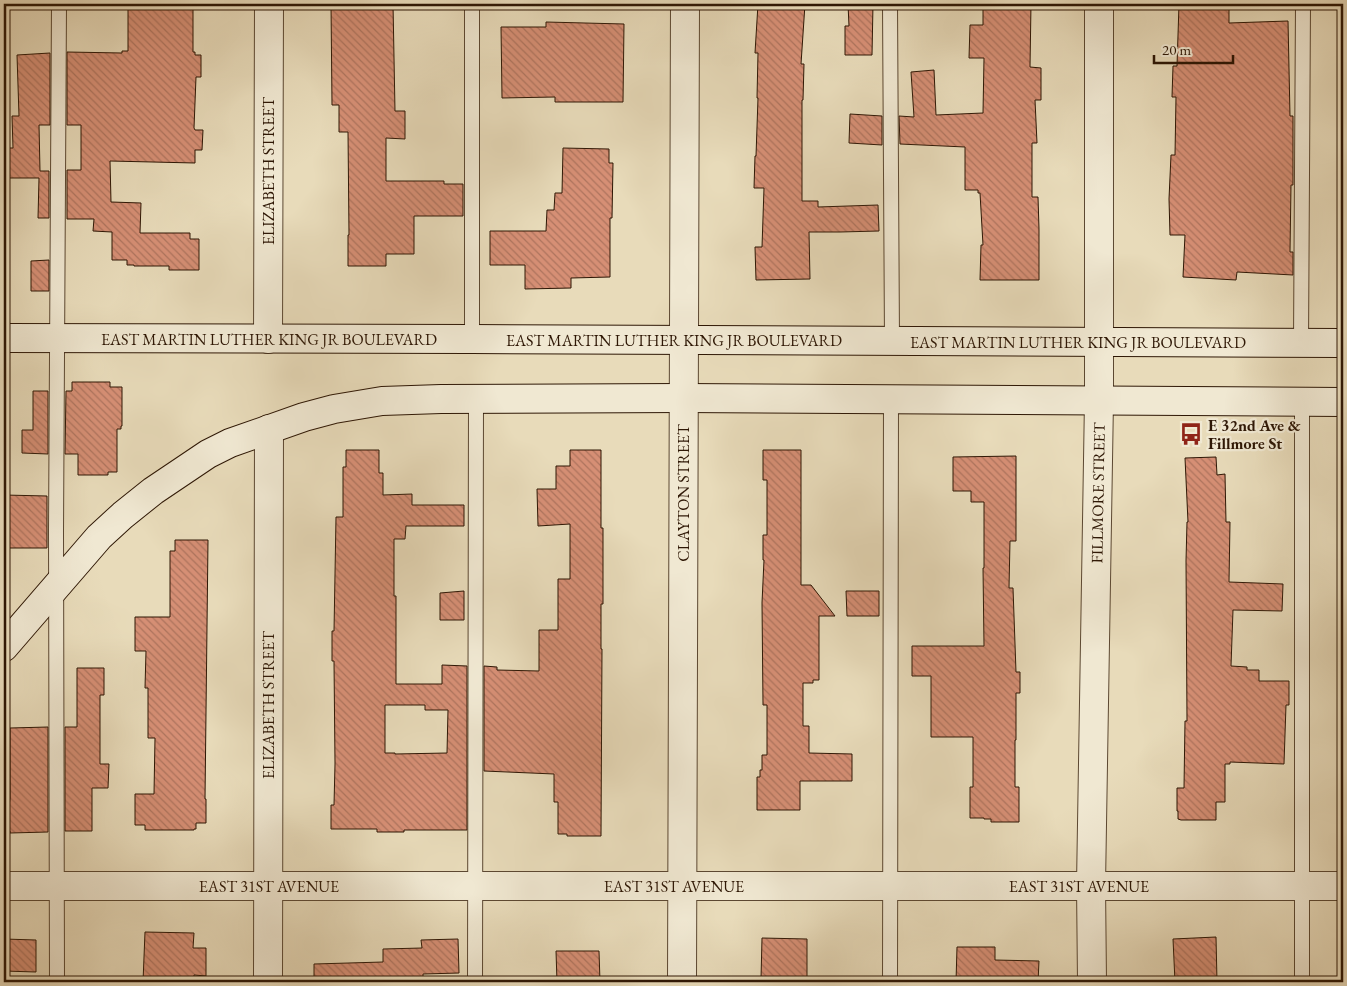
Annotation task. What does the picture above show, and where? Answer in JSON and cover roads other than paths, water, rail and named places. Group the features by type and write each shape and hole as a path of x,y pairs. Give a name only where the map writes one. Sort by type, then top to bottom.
{"street":[{"name":"ELIZABETH STREET","path":"268,339 269,4"},
{"name":"CLAYTON STREET","path":"682,982 685,4"},
{"name":"FILLMORE STREET","path":"1092,982 1099,400 1099,4"},
{"name":"EAST MARTIN LUTHER KING JR BOULEVARD","path":"4,338 472,338 1343,343"},
{"path":"4,647 99,537 122,515 153,491 208,454 230,442 268,428 334,409 417,399 683,398 1343,402"},
{"name":"ELIZABETH STREET","path":"268,428 268,982"},
{"name":"EAST 31ST AVENUE","path":"4,886 1343,886"}],"lane":[{"path":"57,982 59,4"},
{"path":"472,4 472,338"},
{"path":"890,4 892,341"},
{"path":"1301,343 1303,4"},
{"path":"475,982 476,399"},
{"path":"890,982 891,399"},
{"path":"1302,402 1302,982"}],"place":[{"name":"E 32nd Ave & Fillmore St","path":"1191,434"}]}
